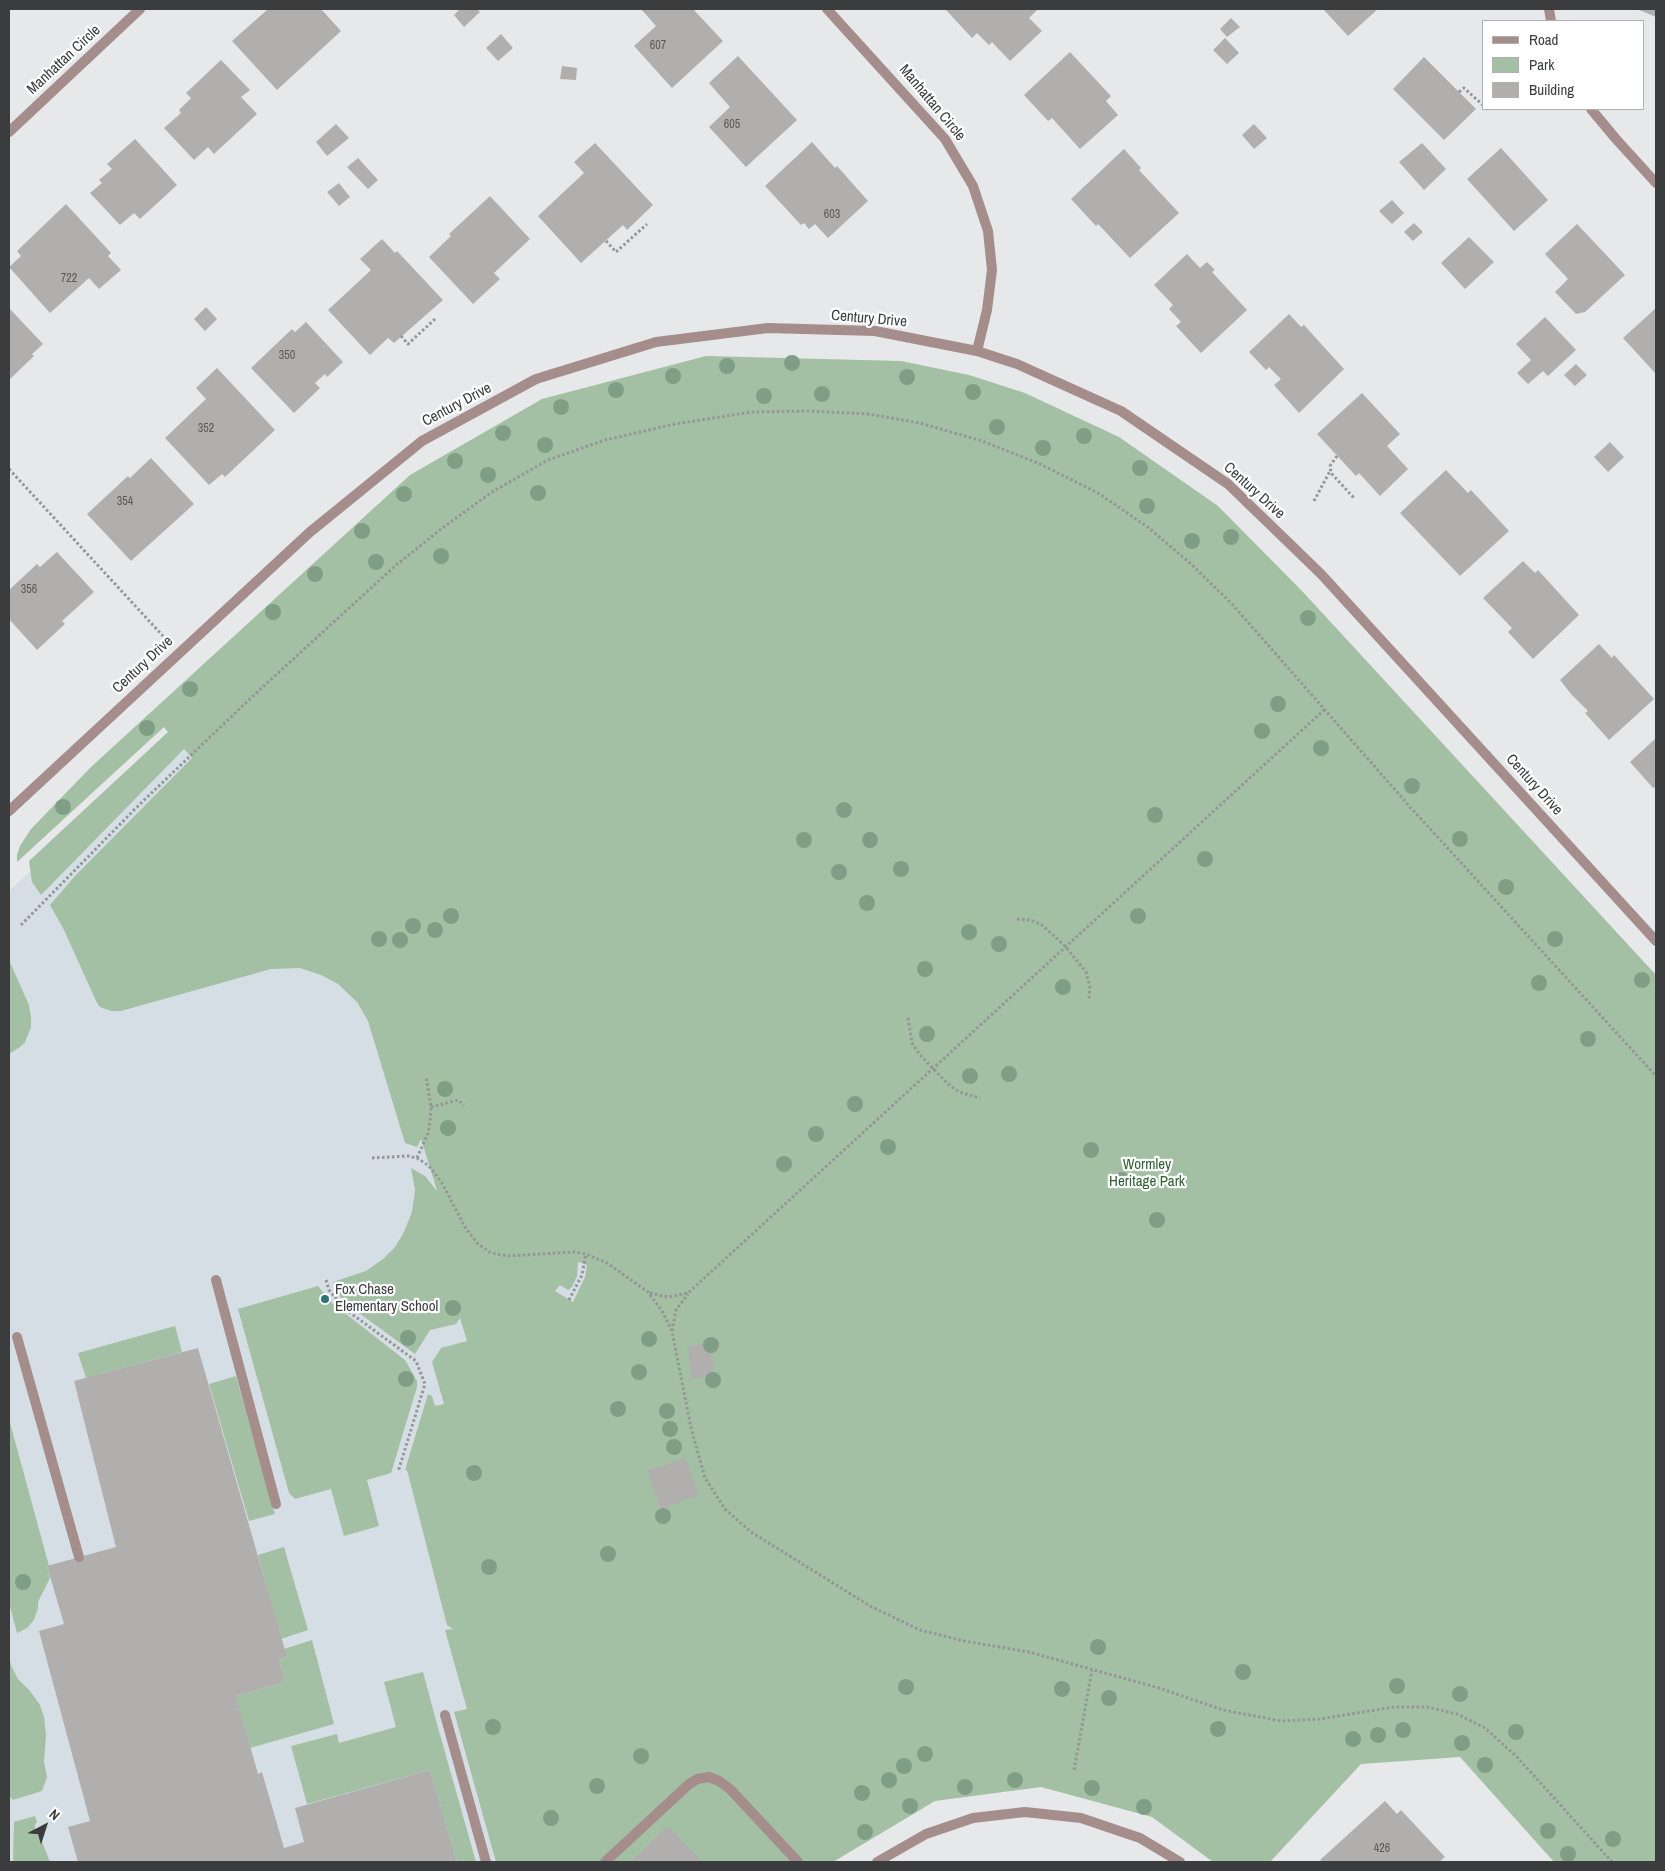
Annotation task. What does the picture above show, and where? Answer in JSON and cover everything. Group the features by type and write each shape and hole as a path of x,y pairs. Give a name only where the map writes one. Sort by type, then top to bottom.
{"street":[{"name":"Manhattan Circle","path":"9,132 140,9"},
{"name":"Manhattan Circle","path":"827,9 945,138 973,186 988,231 992,270 987,310 976,351"},
{"path":"1592,110 1656,183"},
{"name":"Century Drive","path":"9,810 310,532 422,440 536,380 656,342 768,328 875,331 976,351 1017,364 1121,411 1228,484 1321,574 1656,941"},
{"path":"216,1280 276,1504"},
{"path":"17,1337 79,1557"},
{"path":"445,1715 486,1862"},
{"path":"605,1862 688,1785 697,1779 709,1777 720,1781 730,1789 798,1862"},
{"path":"877,1862 926,1834 973,1818 1025,1812 1081,1818 1140,1838 1180,1862"}],"path":[{"path":"1459,92 1464,88 1482,104"},
{"path":"606,241 616,252 647,224"},
{"path":"401,336 408,344 435,319"},
{"path":"20,925 182,763 332,624 441,529 492,492 548,460 605,440 675,424 751,412 808,411 868,414 929,426 982,442 1040,464 1098,493 1149,528 1191,564 1232,604 1324,710 1656,1076"},
{"path":"1314,501 1330,466 1337,456"},
{"path":"9,469 163,636"},
{"path":"1330,469 1330,473 1354,498"},
{"path":"672,1331 676,1310 688,1293 1324,710"},
{"path":"1017,919 1030,920 1042,925 1066,946 1086,972 1090,987 1089,999"},
{"path":"908,1018 912,1043 920,1055 959,1092 980,1098"},
{"path":"417,1158 428,1133 431,1107 426,1076"},
{"path":"431,1107 458,1100 464,1105"},
{"path":"372,1158 401,1155 417,1158 429,1166 442,1182 465,1227 477,1243 491,1253 508,1256 574,1252 586,1254 607,1263 648,1292 662,1311 672,1331 690,1428 705,1478 725,1509 751,1532 870,1606 920,1630 964,1641 1029,1652 1159,1688 1223,1710 1281,1721 1320,1719 1394,1708 1427,1707 1457,1714 1485,1728 1517,1757 1612,1862"},
{"path":"569,1300 582,1275 586,1254"},
{"path":"326,1280 329,1290 335,1299 345,1309 416,1361 422,1376 424,1384 398,1472"},
{"path":"648,1292 668,1297 688,1293"},
{"path":"1074,1770 1092,1670"}],"shaded area":[{"name":"Fox Chase Elementary School","path":"175,739 364,949 437,1193 578,1262 596,1267 572,1862 9,1862 9,891"}],"green space":[{"name":"Wormley Heritage Park","path":"706,356 901,361 969,375 1025,393 1119,437 1218,506 1303,592 1656,975 1656,1862 1554,1862 1460,1757 1361,1764 1270,1862 1213,1862 1152,1817 1041,1787 935,1801 833,1862 496,1862 454,1712 467,1709 445,1630 453,1629 447,1625 407,1470 405,1470 428,1394 432,1396 435,1406 444,1404 432,1362 441,1348 467,1341 460,1318 456,1324 430,1330 415,1354 344,1302 333,1282 366,1271 383,1259 395,1247 404,1232 412,1212 415,1190 411,1168 425,1176 437,1191 421,1139 417,1147 405,1143 368,1021 357,1002 338,984 321,975 300,968 271,969 121,1011 111,1011 100,1007 97,1003 64,930 50,905 75,876 192,758 184,749 41,895 32,882 29,861 168,732 164,727 17,862 17,855 20,846 31,829 91,767 410,475 542,399","holes":["578,1262 587,1265 585,1277 573,1302 555,1291 560,1285 568,1290 572,1287 577,1276"]},
{"path":"9,960 29,1005 31,1027 25,1042 9,1054"},
{"path":"318,1286 332,1303 405,1360 417,1381 417,1387 391,1473 367,1480 379,1526 344,1536 331,1489 295,1499 289,1493 238,1309"},
{"path":"175,1326 182,1352 86,1378 78,1353"},
{"path":"236,1376 275,1514 249,1521 209,1384"},
{"path":"9,1419 49,1566 47,1566 50,1578 38,1602 34,1620 27,1628 17,1633 9,1603"},
{"path":"284,1547 308,1630 281,1639 258,1555"},
{"path":"312,1640 334,1724 250,1748 236,1696 285,1682 279,1660 287,1657 284,1649"},
{"path":"9,1654 11,1665 18,1679 40,1705 44,1717 46,1735 44,1762 47,1777 42,1791 13,1800 9,1796"},
{"path":"423,1672 476,1862 457,1862 430,1770 307,1804 291,1746 337,1734 339,1743 396,1727 384,1682"},
{"path":"35,1816 37,1822 35,1832 41,1839 50,1862 13,1862 14,1822"}],"building":[{"path":"268,9 321,9 341,31 277,90 232,41"},
{"path":"460,9 477,9 480,12 464,27 454,15"},
{"path":"641,9 693,9 723,41 672,88 634,46 656,26"},
{"path":"947,9 1036,9 1029,18 1042,31 1010,61 992,42 989,45 977,33 972,38"},
{"path":"1323,9 1378,9 1348,36"},
{"path":"1637,9 1656,9 1656,17"},
{"path":"1231,18 1240,27 1227,37 1220,29"},
{"path":"501,34 513,48 498,61 486,48"},
{"path":"1225,38 1239,53 1227,64 1213,50"},
{"path":"1070,52 1111,96 1106,101 1118,115 1080,149 1052,118 1048,121 1024,95"},
{"path":"738,56 797,120 746,167 709,127 730,107 709,83"},
{"path":"1424,57 1476,109 1444,140 1393,89"},
{"path":"221,60 250,90 241,97 257,114 214,154 208,147 194,160 164,128 181,113 179,110 191,98 186,93"},
{"path":"562,66 577,68 576,80 560,79"},
{"path":"336,124 349,138 327,156 316,142"},
{"path":"1254,124 1267,138 1254,149 1242,135"},
{"path":"135,139 177,185 140,219 134,213 120,225 90,193 102,183 99,180 112,169 107,164"},
{"path":"812,142 835,168 837,166 868,201 828,238 815,224 809,229 804,223 801,225 765,186"},
{"path":"595,143 653,205 627,230 623,225 581,263 538,216 584,173 574,162"},
{"path":"1422,143 1446,169 1424,190 1399,162"},
{"path":"1501,148 1548,200 1514,231 1467,179"},
{"path":"1124,149 1141,168 1139,170 1179,213 1130,258 1071,199"},
{"path":"358,158 378,180 368,189 347,167"},
{"path":"339,183 350,197 339,206 327,192"},
{"path":"490,196 530,239 494,273 500,279 473,304 429,257 451,236 449,234"},
{"path":"1392,200 1404,213 1392,224 1379,211"},
{"path":"66,204 111,253 108,256 121,270 99,289 89,278 50,313 9,267 21,256 17,251"},
{"path":"1414,223 1423,232 1413,241 1404,232"},
{"path":"1577,224 1625,275 1585,312 1576,314 1555,292 1568,279 1545,254"},
{"path":"1469,237 1494,262 1465,289 1441,263"},
{"path":"382,239 395,253 397,251 443,300 394,343 388,338 370,355 328,310 371,270 360,259"},
{"path":"1187,254 1200,268 1207,262 1215,270 1212,272 1247,310 1201,353 1176,326 1181,322 1169,309 1173,305 1154,285"},
{"path":"206,307 217,319 205,331 194,319"},
{"path":"9,308 43,344 32,354 34,356 9,380"},
{"path":"1656,308 1656,374 1623,338"},
{"path":"1289,314 1301,327 1304,325 1344,369 1299,413 1274,385 1281,379 1269,367 1266,370 1249,352"},
{"path":"1545,317 1576,350 1548,376 1543,371 1528,384 1517,373 1531,360 1516,344"},
{"path":"306,322 343,362 327,377 325,374 315,383 320,388 294,413 251,368 292,329 295,332"},
{"path":"1576,364 1587,375 1575,386 1564,375"},
{"path":"217,368 275,430 225,477 222,474 209,485 165,438 206,399 196,388"},
{"path":"1362,393 1400,434 1387,446 1408,469 1380,496 1359,473 1356,476 1317,434"},
{"path":"1610,442 1624,457 1608,472 1594,457"},
{"path":"151,458 194,504 131,561 87,514 128,476 130,478"},
{"path":"1446,470 1468,493 1471,490 1509,531 1460,576 1400,513"},
{"path":"57,552 94,592 62,621 65,624 37,650 9,619 9,590 37,564 40,567"},
{"path":"1523,561 1535,573 1538,570 1579,615 1533,659 1508,632 1512,628 1483,598"},
{"path":"1599,644 1612,658 1614,655 1654,699 1609,740 1585,713 1588,711 1560,680"},
{"path":"1656,738 1656,789 1630,762"},
{"path":"709,1343 715,1375 692,1379 687,1346"},
{"path":"198,1348 287,1657 279,1660 285,1682 236,1696 258,1774 262,1772 284,1848 304,1842 295,1808 430,1770 457,1862 78,1862 68,1827 90,1821 39,1631 64,1624 47,1566 116,1547 74,1381"},
{"path":"685,1458 699,1495 661,1509 647,1471"},
{"path":"1385,1801 1397,1814 1401,1810 1445,1857 1439,1862 1323,1862 1320,1860"},
{"path":"668,1826 703,1862 630,1862"}],"place":[{"name":"Fox Chase Elementary School","path":"325,1299"}]}
